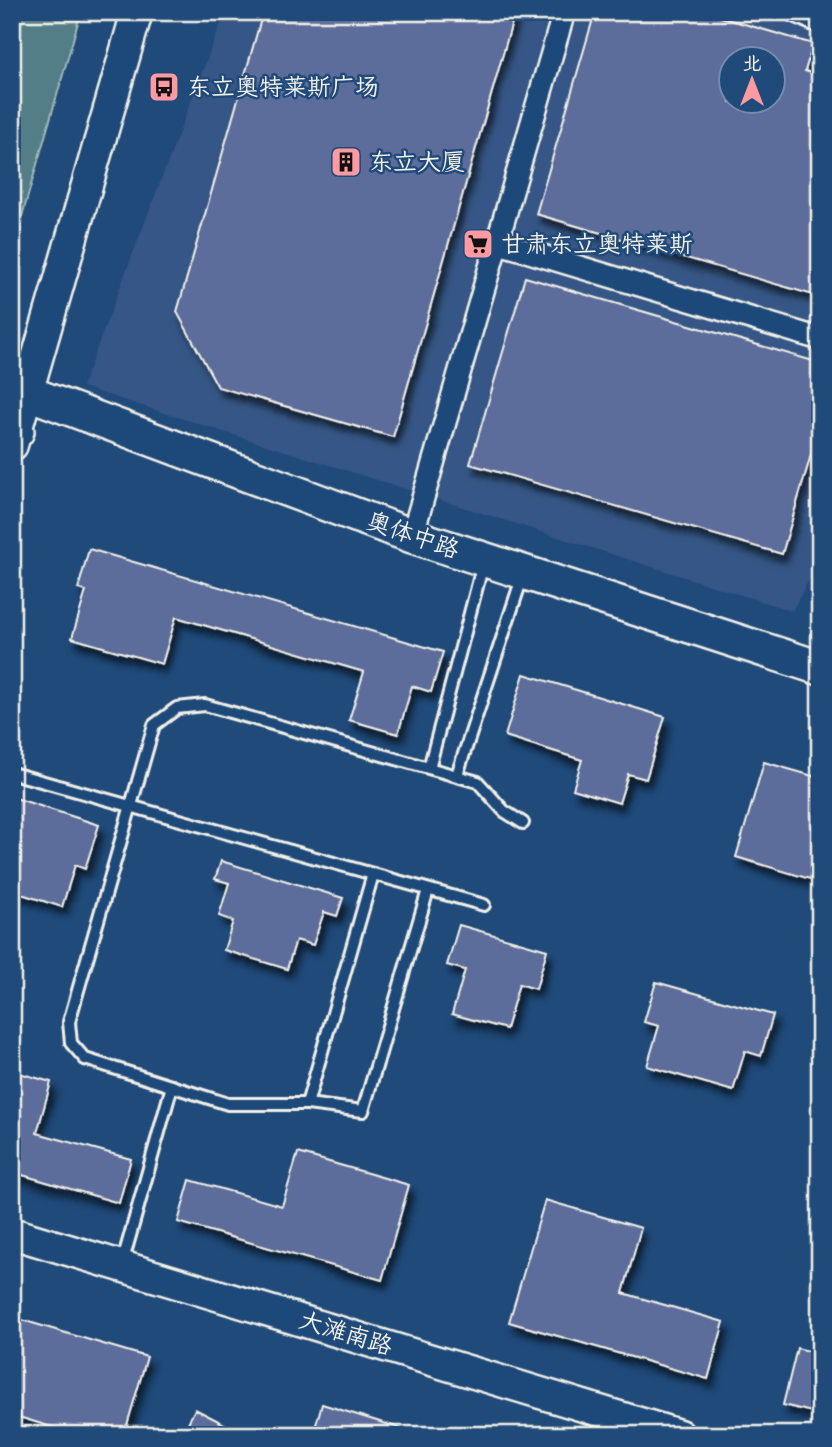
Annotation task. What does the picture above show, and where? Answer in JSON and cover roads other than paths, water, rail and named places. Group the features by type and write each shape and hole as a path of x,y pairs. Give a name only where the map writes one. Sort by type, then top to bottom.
{"main road":[{"name":"奥体中路","path":"20,390 412,536 820,668"}],"street":[{"path":"14,435 20,390 137,12"},
{"path":"412,536 564,12"},
{"path":"499,243 820,339"},
{"name":"大滩南路","path":"12,1233 122,1264 679,1435"}],"lane":[{"path":"784,12 820,28"},
{"path":"429,768 484,560"},
{"path":"457,775 524,573"},
{"path":"428,890 363,1111 307,1104 228,1104 85,1059 71,1043 69,1022 154,725 170,711 191,704 205,705 457,775 478,782 505,811 523,822"},
{"path":"12,773 484,905"},
{"path":"307,1104 373,874"},
{"path":"122,1264 172,1086"}],"place":[{"name":"东立奥特莱斯广场","path":"164,87"},
{"name":"东立大厦","path":"346,162"},
{"name":"甘肃东立奥特莱斯","path":"478,244"}]}
